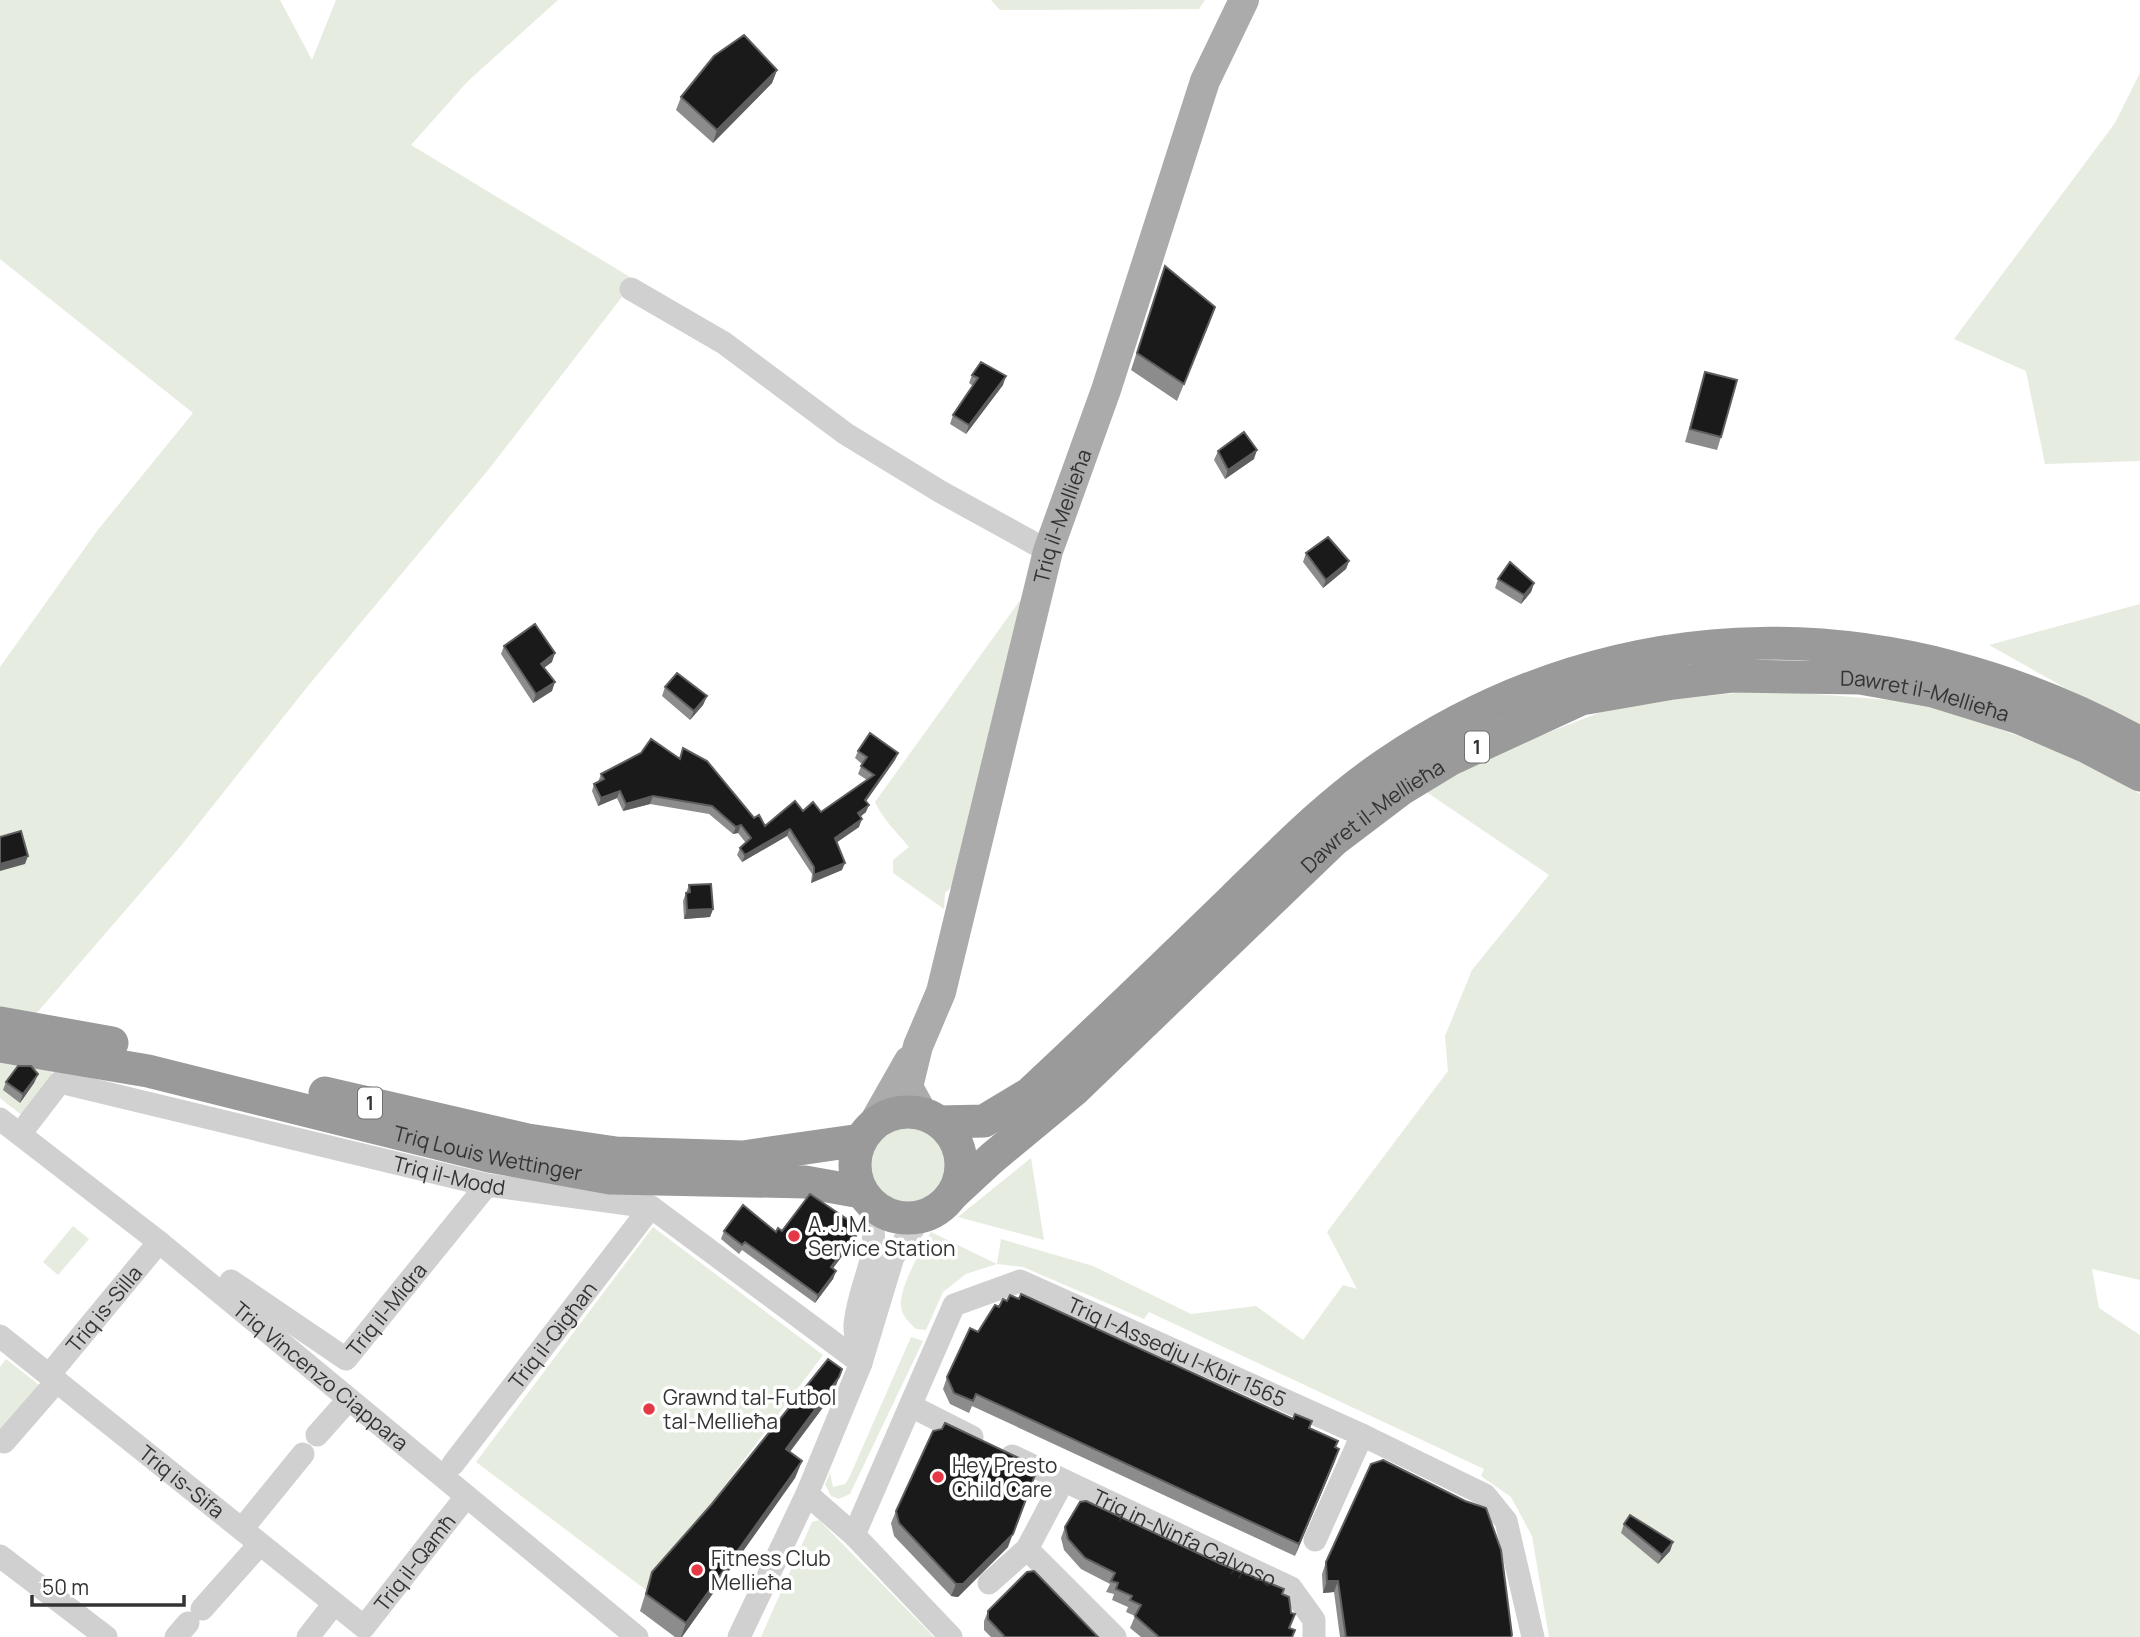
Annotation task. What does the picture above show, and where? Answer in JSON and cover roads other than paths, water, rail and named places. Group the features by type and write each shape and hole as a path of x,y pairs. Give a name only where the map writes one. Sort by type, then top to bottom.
{"highway":[{"name":"Dawret il-Mellieħa","path":"931,1118 984,1121 1029,1094 1317,818 1388,762 1455,723 1571,672 1617,659 1712,645 1788,642 1857,647 1940,662 2025,689 2090,715 2140,743"},
{"name":"Dawret il-Mellieħa","path":"952,1195 1074,1090 1334,840 1399,790 1451,759 1581,699 1673,682 1732,676 1860,678 1933,691 2020,718 2085,746 2140,775"},
{"name":"Triq Louis Wettinger","path":"0,1023 32,1026 158,1052 528,1140 616,1153 743,1157 866,1133"},
{"name":"Triq Louis Wettinger","path":"0,1046 148,1071 489,1156 610,1178 805,1182 864,1197"},
{"path":"908,1112 931,1118 954,1139 961,1157 960,1176 952,1195 943,1205 922,1216 900,1219 883,1213 864,1197 854,1173 855,1159 866,1133 887,1116 908,1112"}],"main road":[{"name":"Triq il-Mellieħa","path":"866,1133 918,1046 941,992 1048,551 1106,390 1205,81 1244,0"},
{"name":"Triq il-Mellieħa","path":"918,1046 908,1087 931,1118"}],"street":[{"path":"631,289 724,343 846,434 1048,551"},
{"name":"Triq il-Modd","path":"20,1134 61,1082 487,1185 651,1207 861,1363"},
{"name":"Triq Vincenzo Ciappara","path":"0,1119 159,1242 349,1399 465,1497 610,1630 637,1637"},
{"name":"Triq il-Midra","path":"231,1282 346,1359 487,1185"},
{"path":"861,1363 855,1326 875,1239 864,1197"},
{"name":"Triq il-Qigħan","path":"453,1464 651,1207"},
{"path":"739,1637 807,1494 861,1363 893,1257 922,1216"},
{"name":"Triq is-Silla","path":"4,1442 159,1242"},
{"name":"Triq l-Assedju l-Kbir 1565","path":"854,1535 954,1305 1020,1281 1362,1435 1485,1495 1506,1521 1533,1637"},
{"name":"Triq is-Sifa","path":"3,1344 53,1378 242,1528 258,1545 364,1627"},
{"path":"317,1435 349,1399"},
{"name":"Triq in-Ninfa Calypso","path":"911,1406 1290,1588 1314,1620 1314,1637"},
{"path":"1315,1540 1362,1435"},
{"path":"242,1528 303,1454"},
{"path":"989,1583 1027,1549 1063,1481"},
{"path":"807,1494 854,1535 951,1637"},
{"name":"Triq il-Qamħ","path":"364,1627 465,1497"},
{"path":"189,1623 258,1545"},
{"path":"1027,1549 1115,1637"},
{"path":"0,1556 106,1637"},
{"path":"308,1637 333,1605"}],"place":[{"name":"A. J. M. Service Station","path":"794,1236"},
{"name":"Grawnd tal-Futbol tal-Mellieħa","path":"649,1409"},
{"name":"Hey Presto Child Care","path":"938,1477"},
{"name":"Fitness Club Mellieħa","path":"697,1570"}]}
